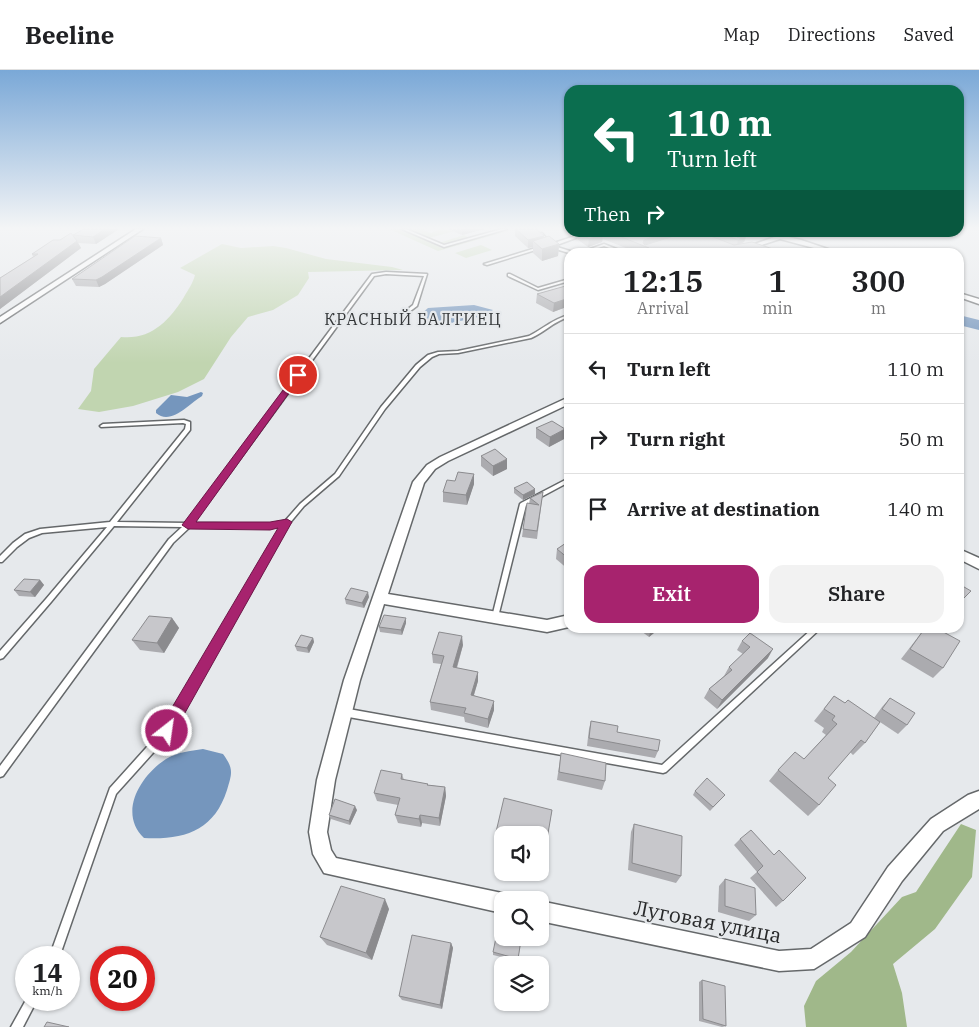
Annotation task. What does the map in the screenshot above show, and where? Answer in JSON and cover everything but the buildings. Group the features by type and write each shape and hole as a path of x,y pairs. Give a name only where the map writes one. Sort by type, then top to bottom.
{"street":[{"path":"0,321 72,274"},
{"path":"964,297 979,302"},
{"path":"494,901 331,866 322,854 318,832 326,780 352,680 416,487 431,468 444,459 564,402"},
{"path":"964,556 979,564"},
{"path":"379,598 547,626 564,623"},
{"name":"Луговая улица","path":"549,913 779,962 814,959 858,930 895,874 937,825 974,801 979,800"}],"lane":[{"path":"0,773 171,541 188,525 373,275 382,274"},
{"path":"395,274 426,276 415,306 404,314"},
{"path":"509,274 538,289 564,281"},
{"path":"58,946 113,791 167,731 287,522 302,505 337,476 383,408 418,366 430,356 530,337 539,334 550,323 564,318"},
{"path":"0,656 57,593 188,429 188,424 184,421 103,426"},
{"path":"494,617 523,504 564,483"},
{"path":"0,560 15,545 28,536 35,534 113,524 270,526 287,522"},
{"path":"344,712 663,769 812,633"},
{"path":"17,1027 26,1011"}],"green space":[{"path":"192,274 308,274 309,278 298,295 273,310 248,317 231,337 204,379 178,392 133,406 99,412 78,409 91,391 94,369 121,337 141,335 158,327 178,306 195,275"},
{"path":"961,824 976,830 972,877 935,929 893,964 902,993 907,1027 806,1027 804,1006 816,981 851,952 902,897 916,892"}],"water":[{"path":"474,305 493,310 487,315 447,324 430,324 421,321 420,315 428,308"},
{"path":"203,393 202,396 174,415 168,417 156,413 156,410 171,395 187,397"},
{"path":"203,749 223,754 231,771 227,790 214,815 206,824 184,835 144,838 136,828 133,817 133,806 141,785 148,775 166,759 179,753"}],"waterway":[{"path":"964,321 979,325"}],"district":[{"name":"КРАСНЫЙ БАЛТИЕЦ","path":"413,319"}],"route":[{"path":"167,731 287,522 270,526 188,525 298,375"}]}
